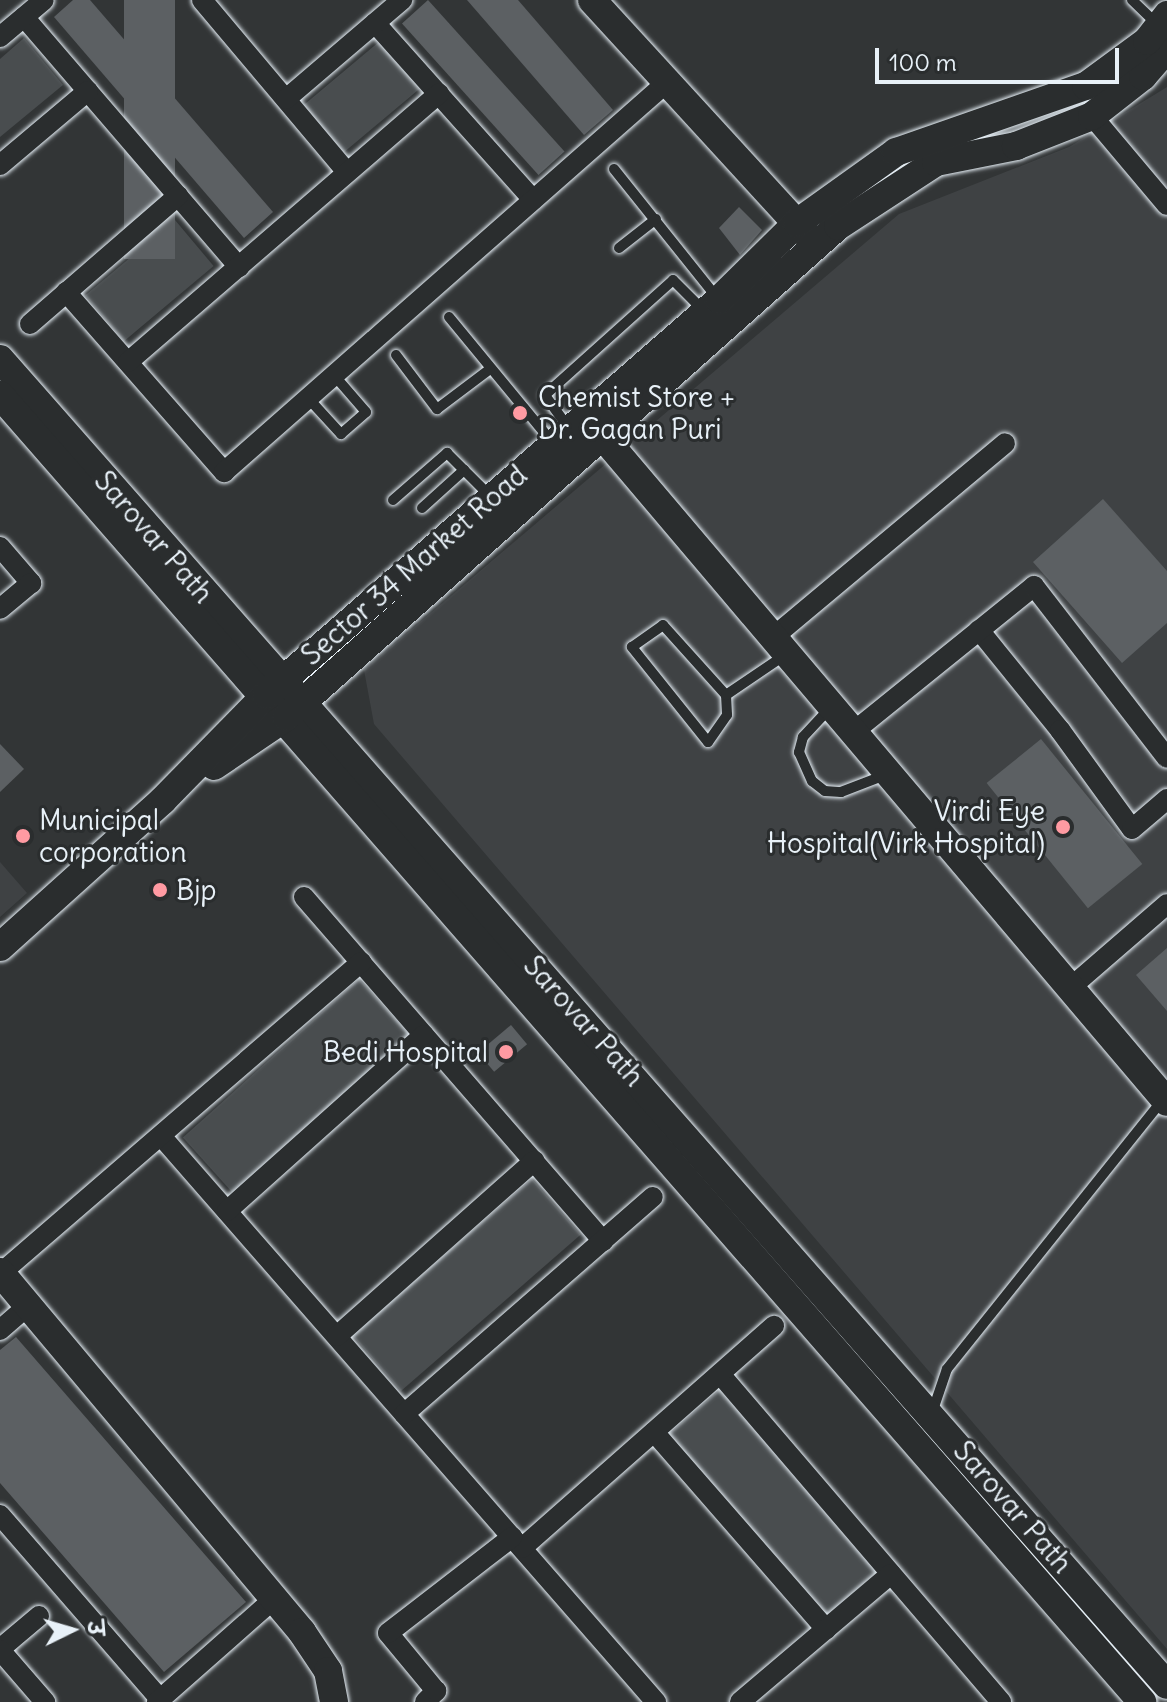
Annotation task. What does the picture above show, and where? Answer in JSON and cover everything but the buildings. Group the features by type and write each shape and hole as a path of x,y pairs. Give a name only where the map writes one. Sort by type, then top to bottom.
{"street":[{"path":"0,37 44,0"},
{"path":"202,0 347,172"},
{"path":"286,99 402,0"},
{"path":"592,0 665,84 816,245"},
{"path":"24,17 239,267"},
{"path":"375,23 533,200"},
{"path":"0,947 163,800 294,710 576,430 896,184 936,162 1016,146 1092,116 1143,76 1164,30"},
{"name":"Sector 34 Market Road","path":"163,800 274,688 491,497 576,430 712,306 797,223 896,152 1086,86 1164,30"},
{"path":"66,292 224,472 665,84"},
{"path":"0,165 88,91"},
{"path":"128,362 439,94"},
{"path":"1092,116 1167,205"},
{"path":"30,324 178,196"},
{"name":"Sarovar Path","path":"0,359 274,688"},
{"name":"Sarovar Path","path":"0,395 274,688 932,1414 1167,1685"},
{"path":"576,430 778,647 1166,1098"},
{"path":"778,647 1005,443"},
{"path":"0,547 31,583 0,609"},
{"path":"852,733 1034,586 1167,758"},
{"path":"979,630 1060,730 1132,829 1167,799"},
{"name":"Sarovar Path","path":"294,710 1142,1702"},
{"path":"304,897 603,1241"},
{"path":"1070,988 1167,904"},
{"path":"334,1702 328,1671 274,1599 0,1273 361,962"},
{"path":"227,1211 424,1035"},
{"path":"161,1136 656,1702"},
{"path":"337,1336 534,1161"},
{"path":"404,1414 653,1197"},
{"path":"0,1330 28,1306"},
{"path":"425,1702 436,1691 388,1633 517,1543 654,1432 774,1326"},
{"path":"720,1374 1001,1702"},
{"path":"654,1432 826,1629"},
{"path":"0,1515 159,1701 274,1599"},
{"path":"740,1702 891,1574"},
{"path":"39,1616 0,1650 45,1702"}],"lane":[{"path":"1132,0 1164,30"},
{"path":"614,169 656,219 712,306"},
{"path":"619,248 656,219"},
{"path":"576,430 545,395 673,280 712,306"},
{"path":"449,317 490,369 576,430"},
{"path":"396,355 437,409 490,369"},
{"path":"308,398 341,434 366,412 334,375"},
{"path":"393,500 447,453 491,497"},
{"path":"422,508 464,470"},
{"path":"663,625 726,695 727,715 708,742 632,647 663,625"},
{"path":"726,695 778,647"},
{"path":"831,708 803,737 799,752 812,781 825,791 841,792 887,775"},
{"path":"932,1414 947,1369 1166,1098"}],"shaded area":[{"path":"24,38 63,85 0,137 0,59"},
{"path":"380,41 420,88 342,153 303,106"},
{"path":"1167,87 1167,1649 374,724 364,670 899,214 1069,147"},
{"path":"175,220 214,266 124,341 85,295"},
{"path":"0,862 27,893 0,917"},
{"path":"359,979 409,1035 233,1193 183,1138"},
{"path":"532,1179 581,1235 401,1391 352,1335"},
{"path":"721,1389 878,1570 826,1615 669,1434"}],"place":[{"name":"Chemist Store + Dr. Gagan Puri","path":"520,413"},
{"name":"Virdi Eye Hospital(Virk Hospital)","path":"1063,827"},
{"name":"Municipal corporation","path":"23,836"},
{"name":"Bjp","path":"160,890"},
{"name":"Bedi Hospital","path":"506,1052"}]}
